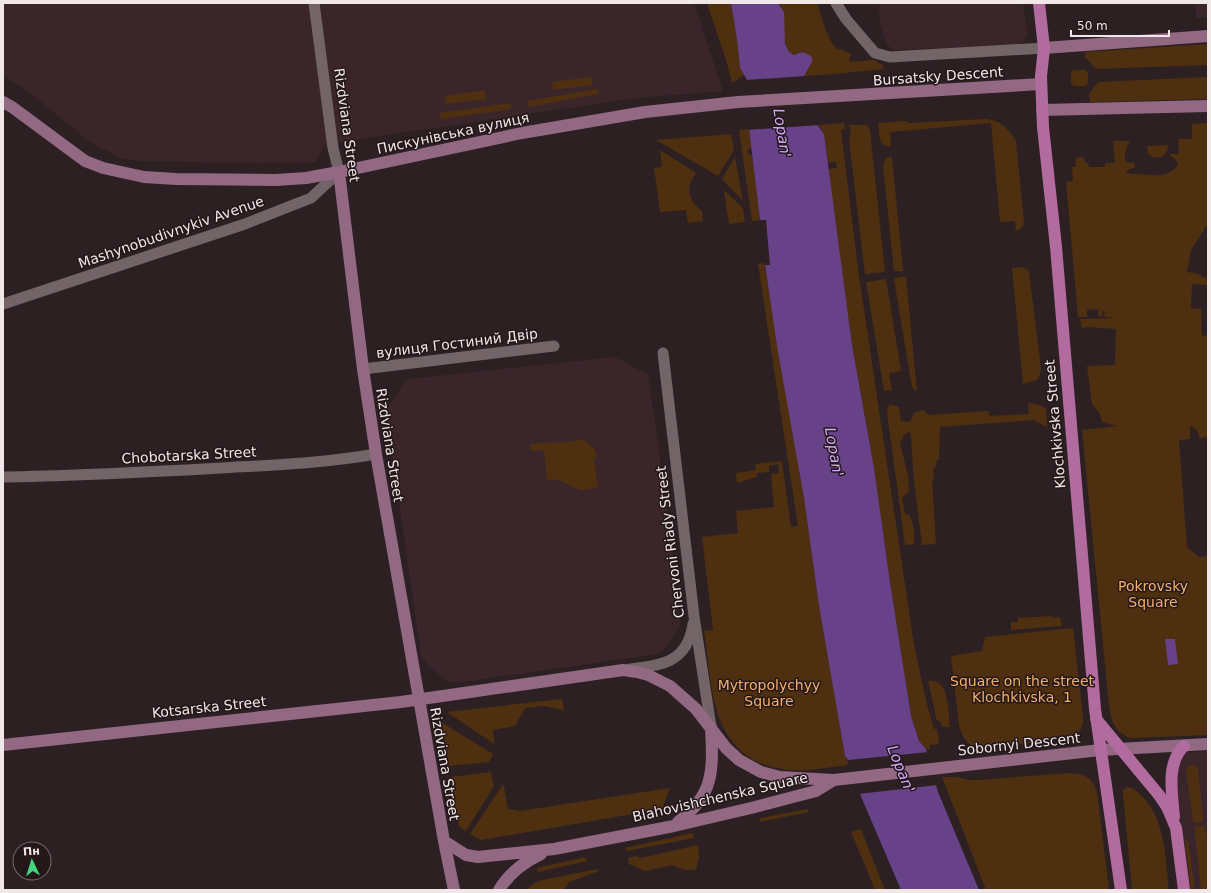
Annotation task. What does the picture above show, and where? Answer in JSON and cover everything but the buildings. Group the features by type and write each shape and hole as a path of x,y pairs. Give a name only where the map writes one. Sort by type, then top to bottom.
{"main road":[{"path":"1039,3 1044,48 1041,84"},
{"name":"Klochkivska Street","path":"1041,84 1042,110 1056,247 1067,393 1096,719 1100,750 1107,783 1121,890"},
{"path":"1096,719 1159,795 1167,807 1176,828"},
{"path":"1184,746 1178,752 1173,766 1172,792 1184,890"}],"street":[{"name":"Rizdviana Street","path":"314,3 333,148 339,172 363,370 376,454 444,841 454,890"},
{"path":"836,3 846,19 875,53 890,56 1044,48 1208,36"},
{"name":"Bursatsky Descent","path":"738,102 1041,84"},
{"name":"Пискунівська вулиця","path":"3,102 85,160 103,168 144,177 176,179 276,180 306,178 339,172 522,133 577,123 645,112 738,102"},
{"path":"1042,110 1208,106"},
{"name":"Mashynobudivnykiv Avenue","path":"3,304 245,224 311,198 339,172"},
{"name":"вулиця Гостиний Двір","path":"363,370 554,346"},
{"name":"Chervoni Riady Street","path":"663,353 694,616 711,727"},
{"name":"Chobotarska Street","path":"3,477 140,473 297,464 376,454"},
{"name":"Blahovishchenska Square","path":"419,699 666,663 680,655 685,648 689,640 694,616"},
{"name":"Blahovishchenska Square","path":"623,670 648,675 670,686 696,709 726,748 738,760 761,772 780,777 834,780"},
{"name":"Kotsarska Street","path":"3,745 419,699"},
{"path":"674,826 696,807 708,786 712,771 711,727"},
{"name":"Sobornyi Descent","path":"834,780 1100,750 1208,744"},
{"name":"Blahovishchenska Square","path":"554,849 674,826 816,791 834,780"},
{"path":"444,841 466,855 478,857 554,849"},
{"path":"499,890 513,873 528,860 554,849"}],"shaded area":[{"path":"3,3 694,3 723,91 636,98 352,140 324,146 315,162 261,163 139,161 120,158 89,141 21,86 3,77"},
{"path":"877,3 1023,3 1027,34 1023,42 1018,45 895,50 891,49 886,42 880,23 879,4"},
{"path":"1195,3 1208,3 1208,17 1196,18"},
{"path":"615,357 648,375 665,492 660,497 661,505 667,509 680,622 678,630 663,650 657,654 469,681 447,681 428,666 421,655 386,410 405,382 409,379"},
{"path":"1208,751 1208,890 1189,890 1175,770 1183,753"}],"green space":[{"path":"707,3 731,3 740,68 744,75 732,83 727,63"},
{"path":"778,3 817,3 828,34 834,46 838,50 841,49 851,54 849,60 851,62 875,60 883,65 884,69 804,76 812,62 800,52 794,55 789,52 785,44 782,8"},
{"path":"1208,44 1208,65 1096,69 1085,57 1085,52"},
{"path":"1074,70 1085,70 1088,72 1088,83 1086,86 1074,86 1071,83 1071,72"},
{"path":"591,77 593,85 553,90 552,82"},
{"path":"1208,77 1208,99 1090,102 1089,94 1098,82"},
{"path":"598,89 599,94 528,107 527,101"},
{"path":"485,90 486,99 446,104 445,96"},
{"path":"510,103 511,109 441,119 440,113"},
{"path":"990,119 999,123 1010,132 1016,141 1024,222 1022,228 1016,231 1015,221 1000,222 991,123 890,132 891,146 884,145 881,142 879,135 878,123"},
{"path":"844,123 845,129 841,130 858,269 914,645 927,705 934,729 937,729 939,744 930,745 930,749 926,749 919,741 911,716 874,468 852,345 828,169 837,168 836,162 828,162 824,134 818,125"},
{"name":"Pokrovsky Square","path":"1208,123 1208,223 1191,250 1187,272 1199,274 1202,277 1208,278 1208,285 1192,284 1191,308 1201,309 1202,336 1208,335 1208,437 1200,438 1196,429 1190,426 1190,439 1179,440 1187,547 1199,557 1208,556 1208,735 1131,738 1120,732 1114,725 1109,705 1082,430 1117,426 1102,422 1100,414 1092,404 1087,366 1115,365 1116,329 1089,327 1082,328 1080,319 1112,318 1104,317 1105,311 1103,311 1102,316 1098,317 1099,309 1087,310 1087,317 1078,317 1066,182 1073,181 1072,167 1076,167 1075,158 1084,157 1085,163 1088,163 1089,167 1105,167 1105,163 1115,163 1113,141 1130,141 1125,151 1125,159 1126,162 1134,163 1135,165 1134,168 1129,169 1126,172 1129,174 1164,175 1178,166 1176,159 1170,156 1170,154 1179,154 1178,139 1192,139 1192,124"},
{"path":"849,125 867,125 870,131 885,272 865,274 849,140 851,134"},
{"path":"749,129 751,148 747,152 752,155 760,220 752,221 739,130"},
{"path":"731,134 734,150 718,176 656,140"},
{"path":"1169,145 1162,157 1156,158 1148,154 1147,146"},
{"path":"660,150 696,173 690,183 689,189 691,198 697,207 702,211 703,221 688,223 686,210 660,212 654,168 662,167"},
{"path":"735,157 743,201 722,179"},
{"path":"888,157 892,157 903,271 894,271 883,166"},
{"path":"724,190 743,208 745,222 729,224"},
{"name":"Mytropolychyy Square","path":"764,263 804,498 819,606 845,756 849,765 811,770 788,770 762,764 743,753 730,738 720,720 714,699 704,631 713,630 702,537 738,533 736,511 774,507 771,474 779,473 778,464 769,466 769,472 757,473 757,477 737,483 736,473 756,470 755,464 782,461 791,527 798,526 758,264"},
{"path":"1021,267 1027,269 1029,272 1041,369 1037,380 1023,384 1012,268"},
{"path":"906,277 917,392 912,387 894,279"},
{"path":"886,279 901,371 889,373 892,390 884,391 866,282"},
{"path":"1028,403 1040,405 1046,409 1047,427 1033,420 940,427 939,459 936,461 937,465 933,469 934,479 932,480 936,544 922,545 914,481 911,435 909,432 904,435 900,443 908,476 909,491 902,498 905,513 910,516 914,529 914,544 905,545 887,412 889,404 899,407 901,421 910,422 915,412 924,410 928,415 989,411 989,416 1029,414"},
{"path":"583,439 592,447 597,458 594,458 598,488 581,490 562,481 547,480 544,450 531,451 530,445 570,442"},
{"path":"1052,616 1052,618 1060,617 1062,626 1011,630 1011,622 1018,622 1018,618"},
{"name":"Square on the street Klochkivska, 1","path":"1073,628 1083,716 1081,728 1077,734 1066,739 977,749 970,745 963,736 959,725 951,656 982,651 985,637"},
{"path":"928,681 935,681 940,684 944,690 948,705 950,727 942,727 940,721 937,721"},
{"path":"562,699 564,710 543,706 525,708 515,726 493,730 494,744 447,712"},
{"path":"441,722 493,754 489,762 449,766"},
{"path":"1196,765 1198,769 1203,820 1195,823 1193,821 1186,771 1189,766"},
{"path":"491,772 494,786 466,831 459,827 450,777"},
{"path":"1070,773 1080,774 1087,777 1093,783 1097,792 1109,890 986,890 942,777 978,780"},
{"path":"503,784 508,809 520,811 670,788 662,809 481,840 470,834"},
{"path":"1127,787 1133,788 1149,804 1160,826 1165,852 1169,890 1132,890 1123,794 1123,790"},
{"path":"808,809 809,812 760,822 760,818"},
{"path":"1204,826 1208,841 1208,890 1201,890 1195,834 1195,827"},
{"path":"861,829 885,890 875,890 851,832"},
{"path":"692,833 694,838 627,851 625,848"},
{"path":"1185,840 1188,840 1195,890 1191,890"},
{"path":"698,845 699,858 696,869 693,870 684,870 673,865 645,871 629,864 628,858 635,856 641,858"},
{"path":"585,857 587,861 538,872 537,868"},
{"path":"598,869 599,871 569,882 564,890 526,890 534,883 542,880"}],"water":[{"name":"Lopan'","path":"731,3 778,3 784,12 785,44 789,52 794,55 803,53 812,57 812,62 804,76 818,126 824,134 852,345 874,468 911,716 919,741 926,749 938,792 979,890 901,890 860,794 850,760 848,760 845,756 819,606 804,498 778,352 765,265 770,265 766,220 760,220 749,129 747,80 740,68"},
{"path":"1165,639 1175,639 1178,664 1168,665"}],"pier":[{"path":"806,76 820,125 747,130 745,80"},
{"path":"929,752 938,785 858,794 848,760"}]}
